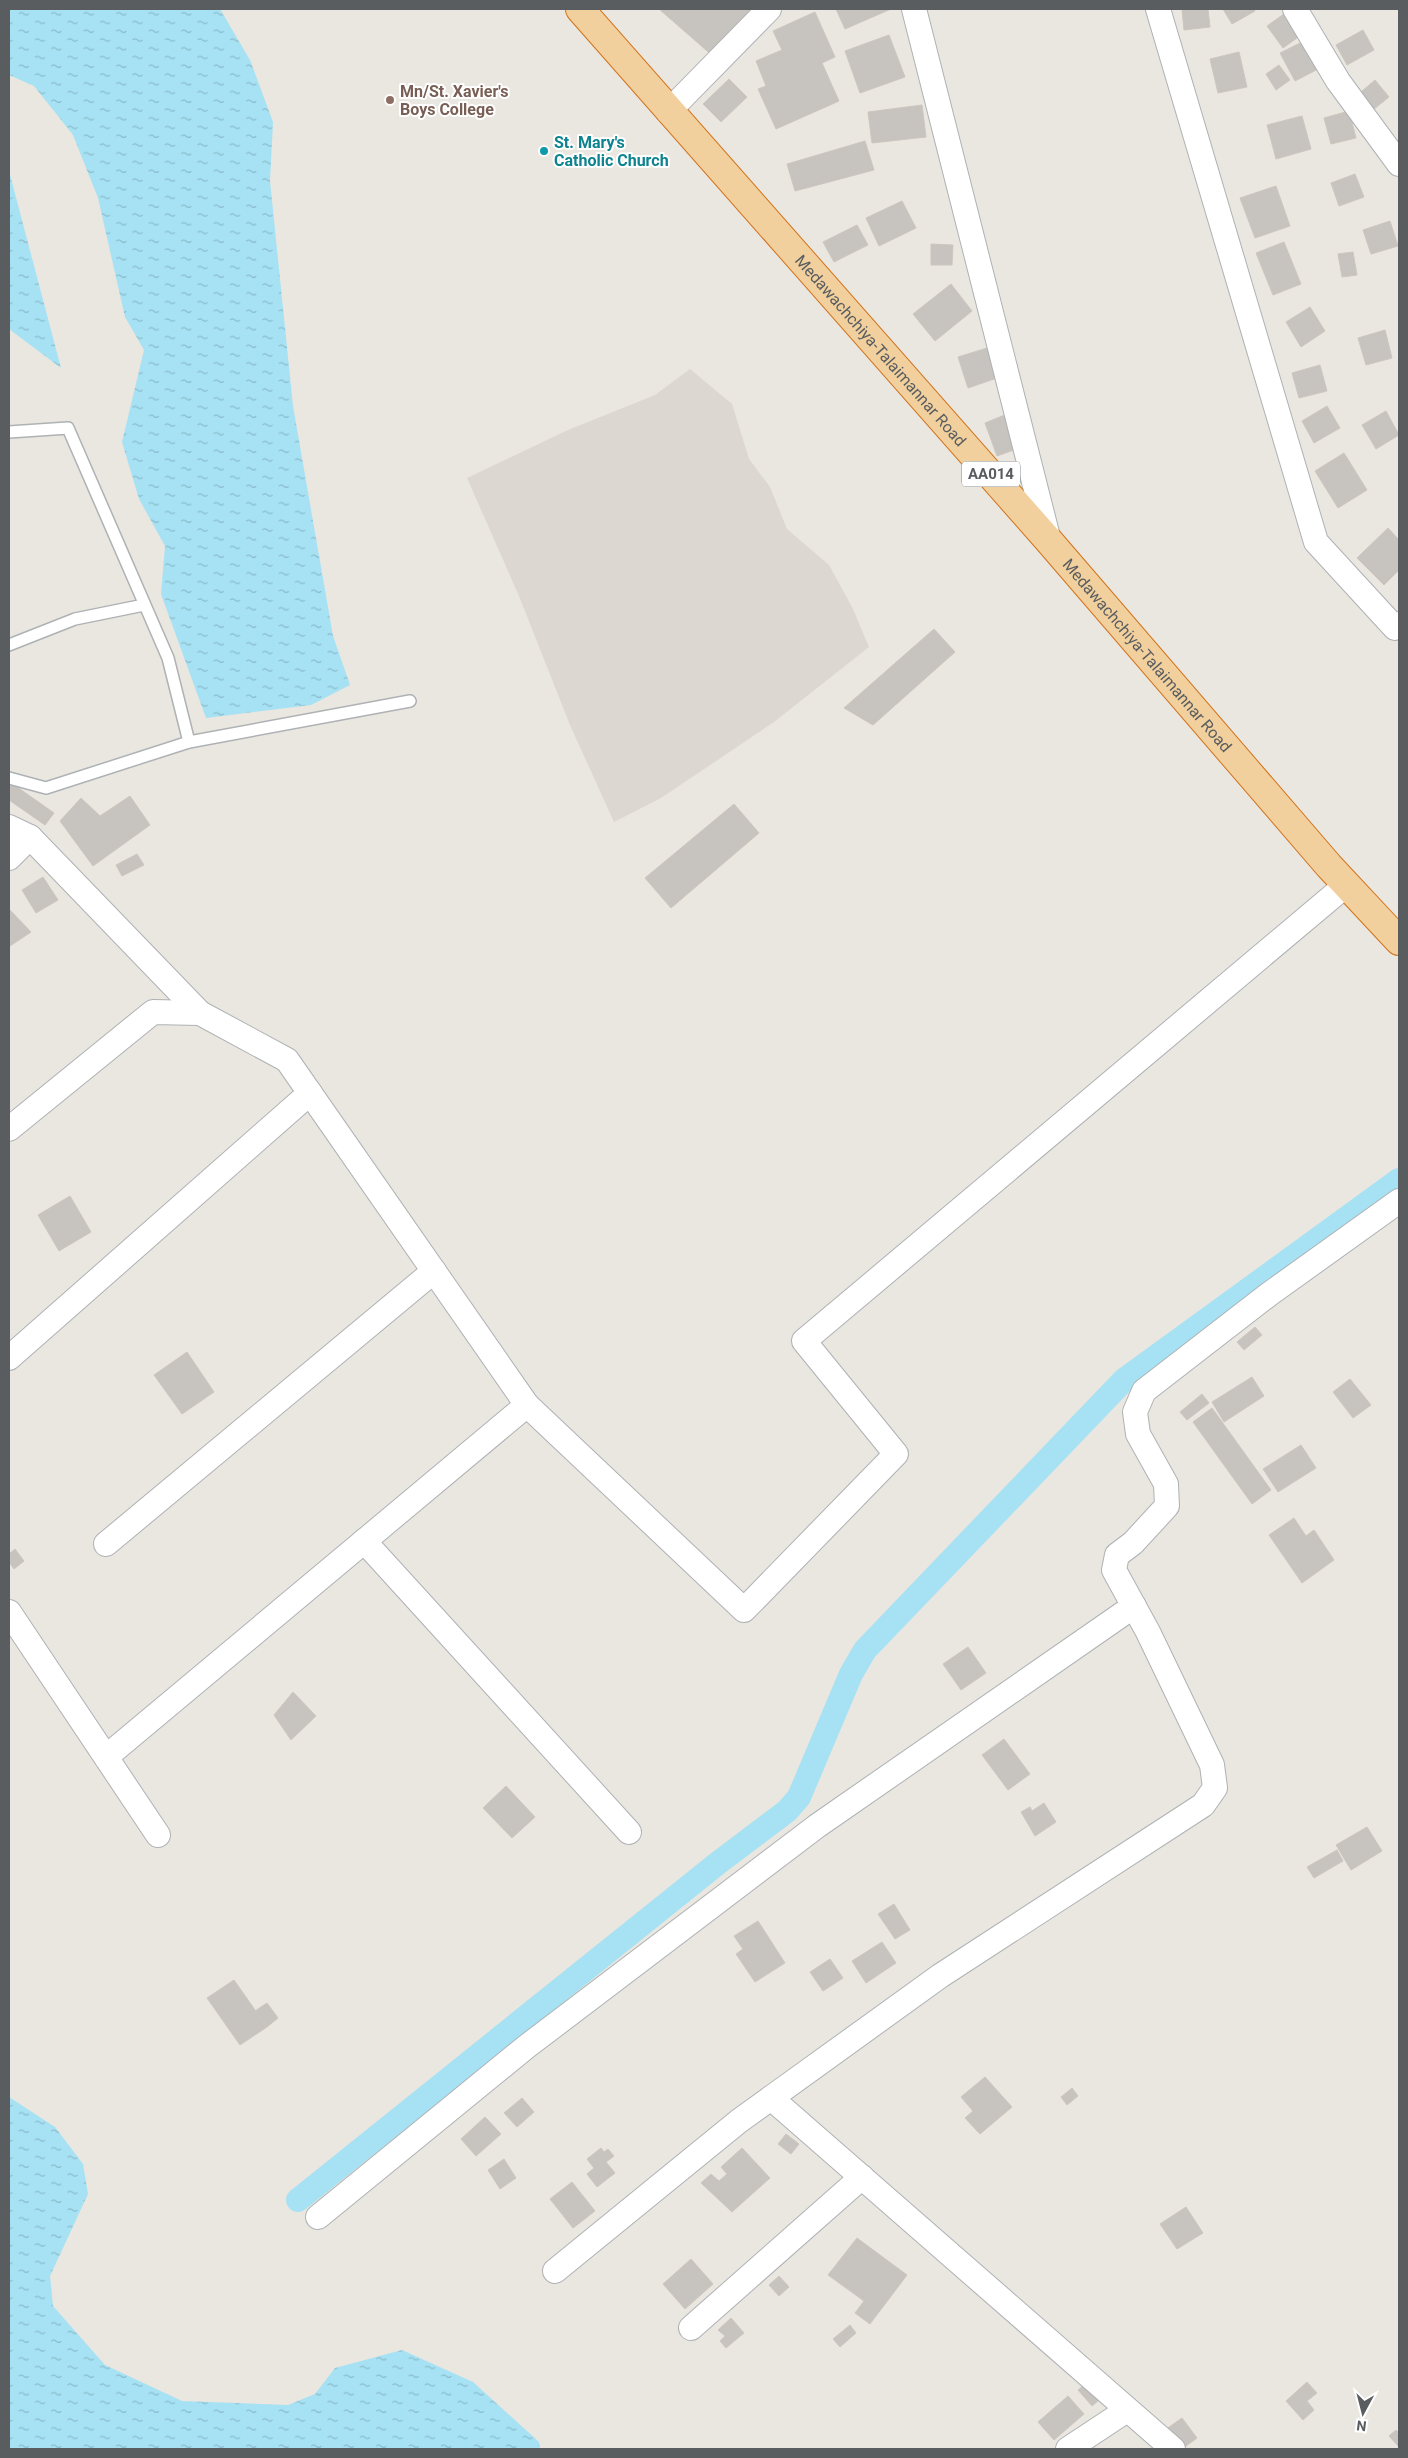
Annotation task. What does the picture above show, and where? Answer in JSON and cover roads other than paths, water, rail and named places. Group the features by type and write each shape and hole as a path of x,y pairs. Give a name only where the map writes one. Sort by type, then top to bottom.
{"highway":[{"name":"Medawachchiya-Talaimannar Road","path":"580,9 668,112 1050,541 1346,885 1399,941"}],"street":[{"path":"668,112 768,9"},
{"path":"914,9 1050,541"},
{"path":"1158,9 1316,542 1395,628 1399,624"},
{"path":"1296,9 1338,80 1399,164"},
{"path":"9,858 19,832 200,1013 287,1060 527,1405 744,1610 896,1454 804,1340 1346,885"},
{"path":"9,1129 153,1012 200,1013"},
{"path":"9,1358 310,1093"},
{"path":"555,2271 739,2121 940,1976 1203,1805 1214,1788 1212,1765 1134,1606 1114,1570 1117,1555 1133,1543 1168,1506 1166,1484 1138,1434 1135,1412 1144,1391 1268,1295 1399,1201"},
{"path":"106,1544 434,1271"},
{"path":"106,1756 527,1405"},
{"path":"364,1541 629,1832"},
{"path":"318,2217 526,2047 817,1826 1134,1606"},
{"path":"9,1612 158,1835"},
{"path":"771,2098 1173,2449"},
{"path":"691,2328 862,2177"},
{"path":"1068,2449 1127,2410"}],"lane":[{"path":"9,432 68,428 168,658 189,742"},
{"path":"9,645 75,619 144,605"},
{"path":"9,778 46,788 189,742 410,701"}],"water":[{"path":"9,9 220,9 250,60 273,122 270,181 293,406 333,636 350,685 311,705 206,718 161,594 165,546 139,499 122,442 144,350 125,317 98,198 73,135 34,86 9,75"},
{"path":"9,171 61,368 9,329"},
{"path":"9,2097 55,2127 83,2164 88,2194 50,2276 53,2306 105,2365 182,2401 288,2405 315,2394 335,2368 402,2350 473,2382 539,2442 540,2449 9,2449"}],"waterway":[{"path":"298,2200 718,1863 787,1811 799,1797 851,1674 865,1650 1124,1380 1399,1180"}],"place":[{"name":"Mn/St. Xavier's Boys College","path":"390,100"},
{"name":"St. Mary's Catholic Church","path":"544,151"}]}
